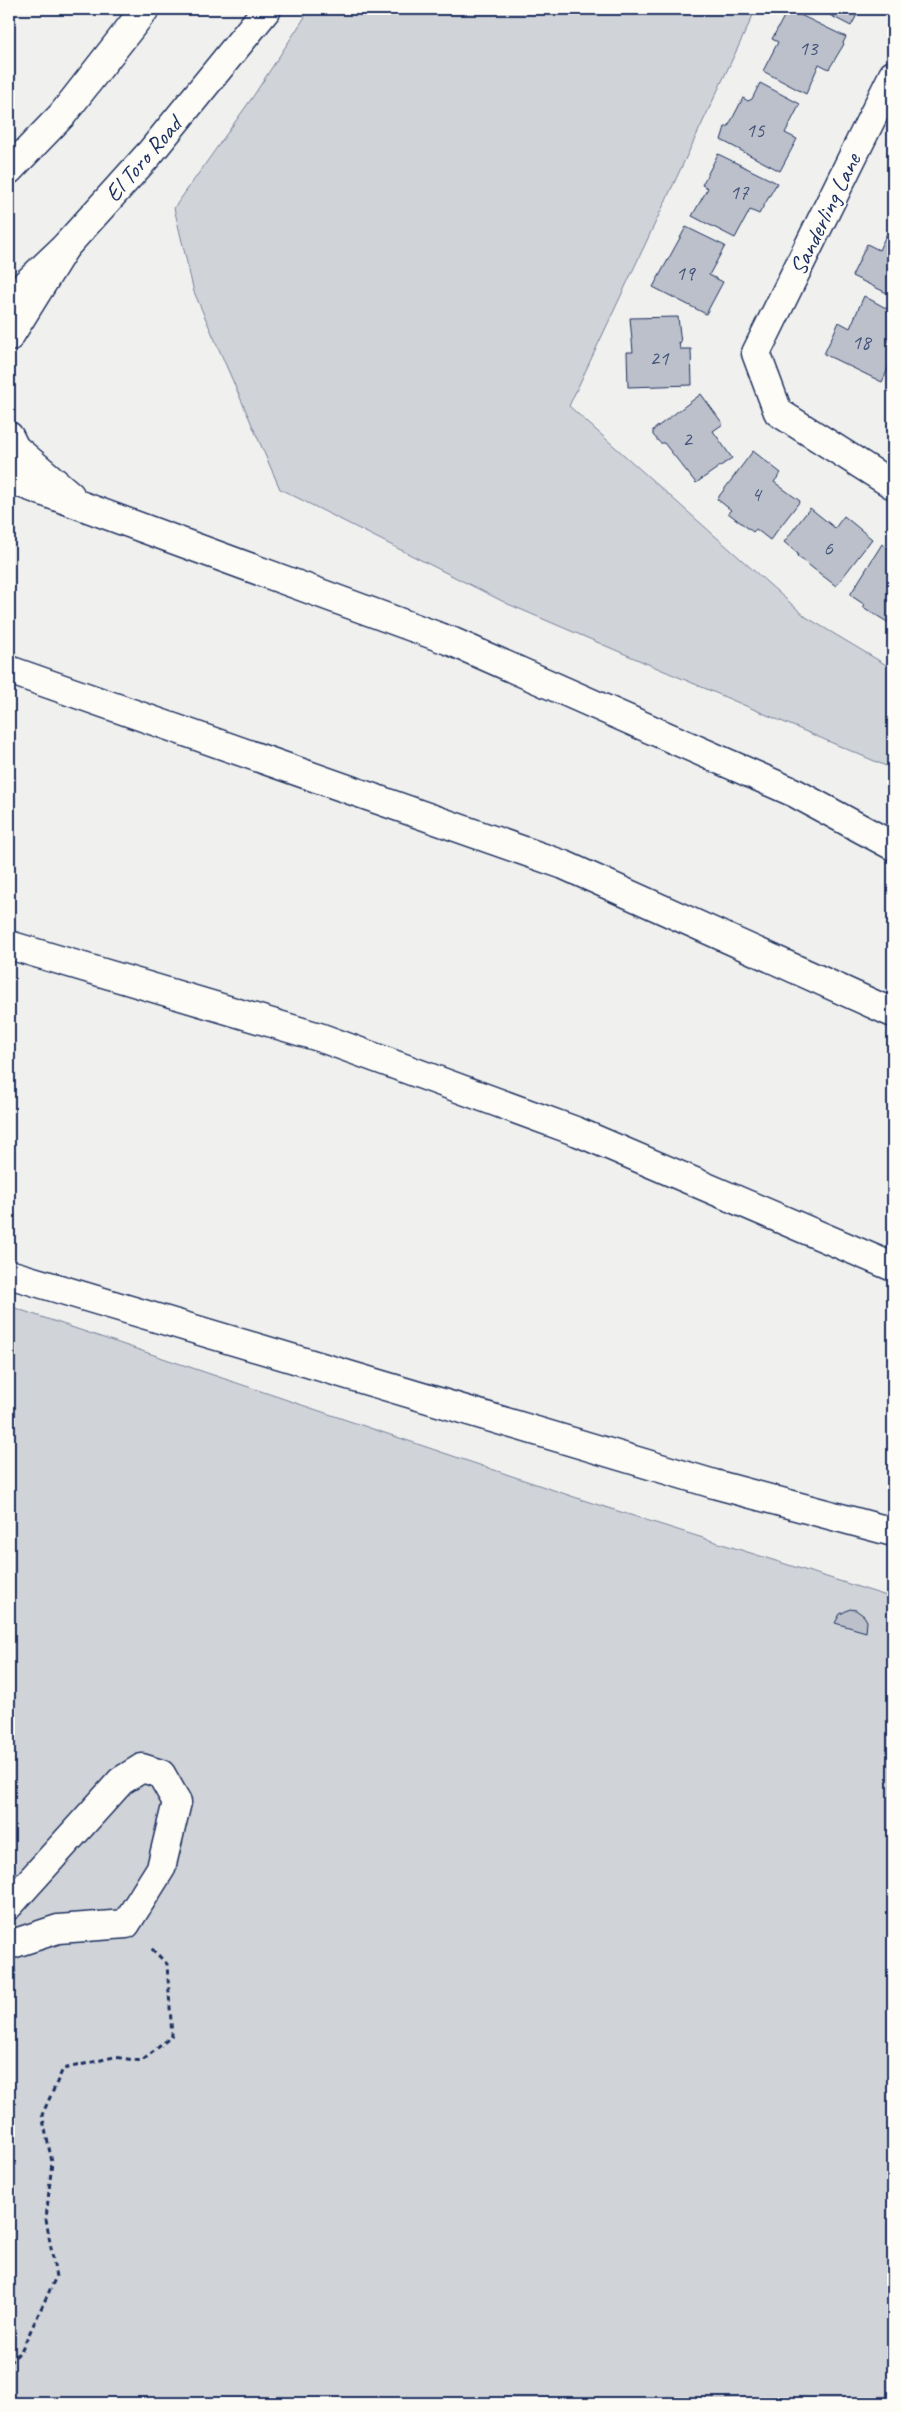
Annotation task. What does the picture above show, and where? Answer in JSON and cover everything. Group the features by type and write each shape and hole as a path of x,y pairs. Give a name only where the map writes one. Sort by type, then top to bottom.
{"main road":[{"path":"9,170 62,115 145,9"},
{"name":"El Toro Road","path":"9,300 65,247 150,152 267,9"},
{"name":"Sanderling Lane","path":"893,75 756,353 778,412 893,485"},
{"path":"9,337 65,247"},
{"path":"9,436 15,448 80,504"},
{"path":"9,479 453,642 795,793 893,846"},
{"path":"9,670 564,865 893,1013"},
{"path":"9,945 319,1037 578,1132 893,1267"},
{"path":"9,1274 704,1481 893,1532"},
{"path":"9,1905 121,1781 142,1768 161,1774 178,1802 161,1868 126,1924 58,1929 9,1946"}],"path":[{"path":"9,2363 21,2351 56,2277 46,2219 52,2162 42,2115 63,2069 114,2057 142,2061 172,2036 167,1964 126,1924"}],"shaded area":[{"path":"310,9 756,9 569,406 806,617 893,669 893,769 508,604 280,489 194,292 174,208 252,98"},
{"path":"9,1306 586,1501 893,1598 893,2403 9,2403"}],"building":[{"path":"788,9 846,37 844,44 829,69 819,64 806,94 763,71 778,42 772,39"},
{"path":"818,9 860,9 851,26"},
{"path":"760,83 800,104 785,133 797,139 780,171 721,140 725,127 728,127 743,98 748,101 752,99"},
{"path":"718,154 777,183 759,214 750,210 735,238 692,216 708,188 702,185"},
{"path":"893,221 893,296 852,276 867,244 879,250"},
{"path":"686,227 725,246 709,275 723,282 706,314 653,287"},
{"path":"864,296 893,312 893,358 882,382 824,354 839,322 850,328"},
{"path":"678,317 680,349 691,349 692,385 628,387 627,352 633,352 630,318"},
{"path":"701,394 723,424 713,431 732,458 696,483 664,443 660,443 653,435 653,430"},
{"path":"753,451 781,473 774,482 800,501 770,540 756,529 753,532 728,513 731,510 717,499"},
{"path":"810,508 835,528 844,516 872,539 836,586 797,556 798,554 784,542"},
{"path":"882,544 893,551 892,625 863,607 865,605 850,595"},
{"path":"850,1609 856,1610 864,1616 867,1621 866,1632 835,1623 840,1614"}]}
